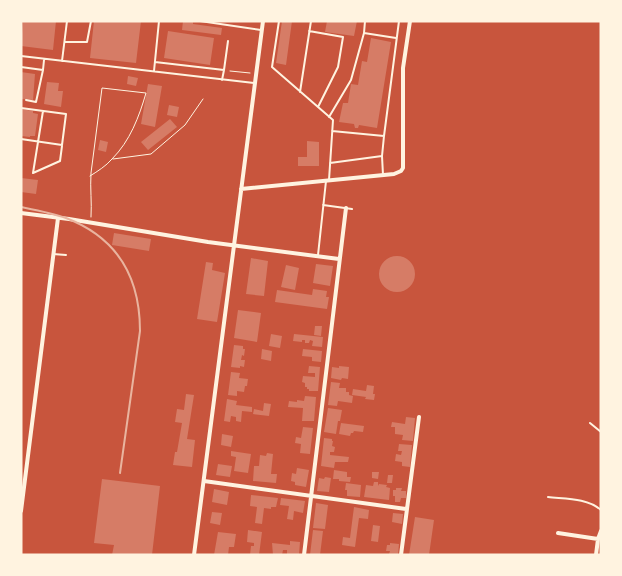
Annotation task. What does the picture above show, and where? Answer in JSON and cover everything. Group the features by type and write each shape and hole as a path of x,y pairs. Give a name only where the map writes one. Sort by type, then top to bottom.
{"street":[{"path":"194,555 263,21"},
{"path":"241,189 383,176 402,171 404,168 403,68 410,21"},
{"path":"304,555 346,208"},
{"path":"21,213 234,246 339,259"},
{"path":"21,511 58,218"},
{"path":"401,555 419,417"},
{"path":"21,459 27,460"},
{"path":"204,481 406,510"},
{"path":"596,555 598,538 601,531"},
{"path":"558,533 598,538"}],"lane":[{"path":"62,61 67,21"},
{"path":"65,42 87,42 91,21"},
{"path":"154,72 159,21"},
{"path":"200,21 262,30"},
{"path":"232,21 232,26"},
{"path":"279,21 272,67 333,120 330,163 323,205 318,256"},
{"path":"300,92 311,21"},
{"path":"330,117 351,80 364,33 365,21"},
{"path":"383,176 384,136 399,21"},
{"path":"309,31 343,37 338,68 318,107"},
{"path":"364,33 397,38"},
{"path":"222,80 228,40"},
{"path":"21,56 254,83"},
{"path":"26,100 36,102 44,59"},
{"path":"155,62 224,70"},
{"path":"21,67 43,70"},
{"path":"21,108 66,114 60,161 33,173 42,111"},
{"path":"332,131 384,136"},
{"path":"21,139 62,145"},
{"path":"330,163 382,156"},
{"path":"323,205 352,209"},
{"path":"53,254 66,255"},
{"path":"590,423 601,432"},
{"path":"548,497 585,502 601,510"}],"path":[{"path":"224,70 256,74"},
{"path":"90,176 112,159 129,137 139,117 146,93 102,88 90,176 90,223"},
{"path":"112,159 150,154 185,125 203,99"}],"building":[{"path":"23,21 56,21 53,50 21,46"},
{"path":"94,21 141,21 136,63 90,58"},
{"path":"183,21 193,21 193,24 222,28 221,35 182,30"},
{"path":"282,21 292,21 286,65 276,63"},
{"path":"327,21 357,21 354,36 325,32"},
{"path":"168,31 214,38 210,65 164,58"},
{"path":"371,38 391,42 377,128 359,125 358,128 355,128 354,124 339,122 343,103 348,103 351,84 358,85 362,61 367,62"},
{"path":"21,72 35,74 33,100 21,99"},
{"path":"128,76 138,78 136,86 127,84"},
{"path":"47,82 59,83 58,91 63,91 61,107 44,104"},
{"path":"148,84 162,86 155,127 141,124"},
{"path":"169,105 179,107 177,117 167,115"},
{"path":"21,109 38,114 35,136 21,136"},
{"path":"170,119 177,127 148,150 141,142"},
{"path":"100,140 108,142 106,152 98,150"},
{"path":"307,141 319,142 319,166 298,166 298,157 307,157"},
{"path":"21,178 38,180 36,194 21,192"},
{"path":"114,233 151,239 149,251 112,245"},
{"path":"397,256 410,261 415,274 410,287 397,292 384,287 379,274 384,261"},
{"path":"251,258 268,261 264,296 246,294"},
{"path":"206,262 213,263 212,270 225,273 217,322 197,319"},
{"path":"316,264 333,266 330,286 313,283"},
{"path":"286,265 299,268 295,290 281,287"},
{"path":"313,289 327,291 326,297 329,297 327,309 275,302 277,290 312,295"},
{"path":"238,310 261,313 257,342 234,338"},
{"path":"315,326 322,326 321,336 314,335"},
{"path":"271,334 282,336 280,348 269,346"},
{"path":"294,334 323,337 322,347 312,346 313,341 310,340 309,343 305,343 305,340 302,340 302,342 293,341"},
{"path":"234,345 243,346 243,349 245,349 241,360 245,360 244,367 231,367"},
{"path":"262,349 272,351 271,361 261,359"},
{"path":"303,349 322,351 321,362 312,361 312,357 302,356"},
{"path":"309,366 320,367 318,391 309,391 305,387 305,383 302,382 303,376 315,377 315,373 308,373"},
{"path":"339,366 349,367 348,379 331,378 332,367 339,368"},
{"path":"231,372 240,373 239,378 248,379 244,392 237,391 237,396 228,395"},
{"path":"331,382 340,383 339,388 346,388 346,392 353,396 352,403 338,401 337,406 328,405"},
{"path":"367,385 374,386 374,400 352,395 353,389 366,391"},
{"path":"186,394 194,395 187,439 195,440 192,467 173,465 182,423 175,422 177,409 184,410"},
{"path":"305,396 316,397 314,421 302,421 303,408 288,407 289,401 304,401"},
{"path":"227,399 237,401 236,405 252,407 252,412 242,411 241,422 236,421 236,417 231,416 230,422 224,421"},
{"path":"264,403 271,404 269,416 253,414 254,409 263,411"},
{"path":"328,408 342,410 336,434 324,432"},
{"path":"406,417 415,418 413,441 402,440 403,435 395,434 395,427 391,427 392,422 405,424"},
{"path":"341,423 364,426 363,432 354,431 350,436 339,434"},
{"path":"303,427 313,428 310,454 300,453 301,444 295,443 296,437 301,438"},
{"path":"222,434 233,436 231,447 221,445"},
{"path":"324,438 332,439 333,441 334,452 330,452 330,455 349,457 348,462 335,462 334,468 321,466"},
{"path":"399,444 412,445 410,467 402,466 402,462 395,461 396,454 401,455 402,451 398,451"},
{"path":"231,451 251,454 248,473 234,471 236,457 231,456"},
{"path":"267,453 273,454 271,474 277,474 276,483 253,481 254,466 259,466 260,455 266,456"},
{"path":"218,464 232,466 230,477 216,475"},
{"path":"297,468 309,470 306,487 295,485 295,482 291,481 292,473 296,474"},
{"path":"334,470 347,472 347,477 351,477 350,482 333,479"},
{"path":"372,472 379,472 378,479 372,478"},
{"path":"388,475 393,475 392,483 387,483"},
{"path":"325,477 331,478 329,492 317,491 319,478 324,479"},
{"path":"102,479 160,486 152,555 112,555 114,545 94,543"},
{"path":"374,482 378,482 378,486 379,484 387,485 386,487 390,488 389,500 364,497 366,485 373,486"},
{"path":"346,483 361,485 360,497 347,496 347,490 345,490"},
{"path":"396,488 402,488 401,491 406,491 406,498 401,498 400,502 395,502 395,496 393,496 393,490 396,490"},
{"path":"214,489 229,492 227,505 212,502"},
{"path":"251,495 278,498 276,507 271,507 271,509 264,508 262,524 255,523 257,507 250,506"},
{"path":"281,498 305,501 303,513 294,511 293,520 287,519 289,506 280,505"},
{"path":"316,503 328,505 325,529 313,528"},
{"path":"354,507 369,510 368,519 359,518 355,547 342,545 343,537 350,538"},
{"path":"212,512 222,513 220,525 210,523"},
{"path":"393,513 403,514 402,524 392,522"},
{"path":"415,517 434,520 429,555 409,555"},
{"path":"373,525 380,526 378,542 371,541"},
{"path":"248,530 262,532 259,555 250,555 251,546 254,546 254,543 247,542"},
{"path":"313,530 323,531 320,555 310,555"},
{"path":"218,532 236,534 234,547 229,547 228,555 214,555"},
{"path":"290,541 300,542 299,555 287,555 287,550 283,550 282,555 273,555 272,543 290,545"},
{"path":"390,543 399,544 398,555 389,554 390,551 386,551 387,545 390,545"}],"railway":[{"path":"21,207 61,216 84,226 100,236 122,262 136,293 140,331 120,473"}]}
